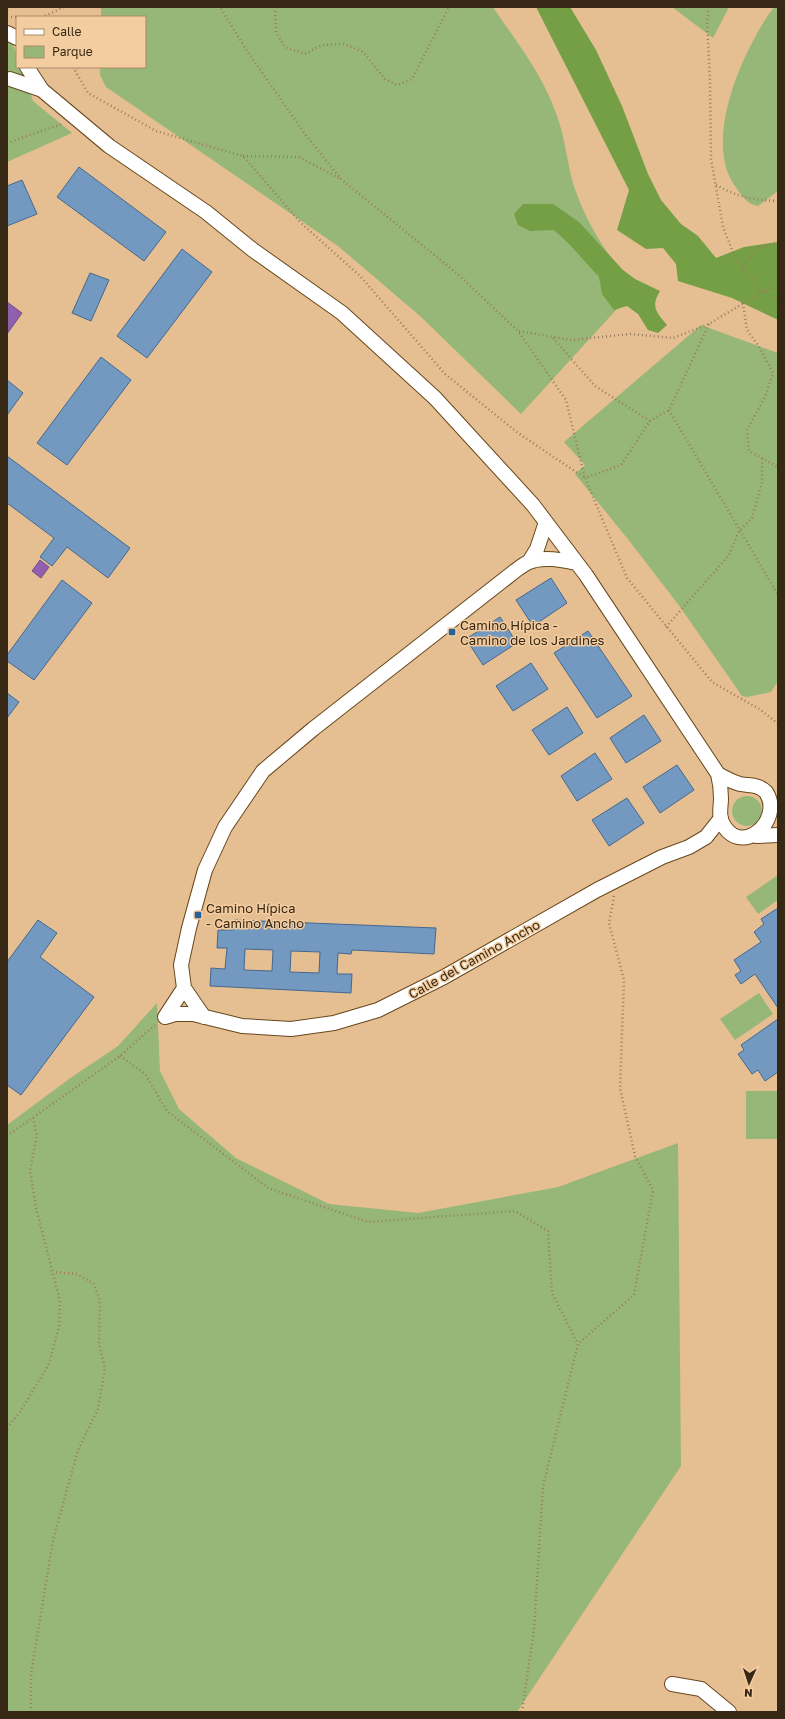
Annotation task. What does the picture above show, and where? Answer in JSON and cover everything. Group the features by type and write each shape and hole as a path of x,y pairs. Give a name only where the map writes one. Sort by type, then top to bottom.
{"street":[{"path":"7,33 16,38"},
{"path":"9,80 22,68"},
{"path":"28,68 42,90 108,146 206,212 253,250 342,313 435,398 505,474 546,522 586,575 718,774 722,801"},
{"path":"9,80 42,90"},
{"path":"204,1017 184,988 181,965 189,928 205,870 225,827 263,771 313,729 515,571 529,562 537,549 546,522"},
{"path":"529,562 553,560 576,563"},
{"path":"718,774 729,780 742,784 751,784 763,790 772,801 776,812 764,832 756,836"},
{"path":"742,784 733,787 726,793 722,801 720,809 721,818 725,826 739,837 748,838 778,835"},
{"name":"Calle del Camino Ancho","path":"165,1017 175,1014 188,1014 242,1026 291,1029 334,1023 378,1010 444,977 618,880 662,857 689,847 706,837 721,818"},
{"path":"165,1017 184,988"},
{"path":"672,1684 701,1689 729,1712"}],"path":[{"path":"47,16 64,7"},
{"path":"220,7 248,51 305,134 341,179"},
{"path":"275,7 276,32 284,46 305,54 322,46 345,44 363,52 385,79 397,85 412,79 449,7"},
{"path":"709,7 707,20 710,81 711,159 723,227 736,260 762,292 778,298"},
{"path":"7,10 7,17"},
{"path":"74,68 88,93 156,131 243,156 299,157 341,179 460,276 518,331 566,400 585,478 627,578 712,682 761,710 778,724"},
{"path":"7,143 75,119"},
{"path":"243,156 301,223 361,277 445,374 518,433 585,478"},
{"path":"716,185 738,196 757,200 778,201"},
{"path":"743,267 758,248 778,242"},
{"path":"518,331 571,340 630,334 673,338 709,324 762,292 778,286"},
{"path":"743,303 747,330 773,373 765,397 747,430 749,451 778,467"},
{"path":"585,478 621,465 650,421 670,410 709,324"},
{"path":"552,337 595,386 650,421"},
{"path":"670,410 778,596"},
{"path":"666,627 729,555 739,531 752,518 762,482 762,458"},
{"path":"522,1712 534,1629 543,1486 578,1344 634,1295 653,1190 635,1156 620,1088 624,980 609,922 618,880"},
{"path":"7,1136 120,1056 165,1017"},
{"path":"120,1056 145,1074 167,1111 268,1188 368,1222 515,1211 548,1231 552,1293 578,1344"},
{"path":"7,1428 20,1412 49,1364 59,1326 60,1301 36,1208 30,1170 37,1135 33,1118"},
{"path":"31,1712 31,1674 53,1540 78,1450 98,1408 105,1368 98,1344 100,1301 94,1284 77,1274 53,1272"}],"green space":[{"path":"101,7 493,7 534,68 548,94 560,124 571,176 581,206 606,250 626,276 637,287 521,414 420,316 338,246 106,87 100,75 100,68 146,68 146,16 101,16"},
{"path":"536,7 570,7 596,50 622,106 648,174 661,200 681,224 698,236 716,258 744,247 778,242 778,320 732,298 678,281 676,264 663,248 646,249 617,230 629,190"},
{"path":"672,7 729,7 713,38"},
{"path":"774,7 778,7 778,191 758,206 751,204 743,197 727,170 723,147 725,122 730,96 739,70 762,24"},
{"path":"7,28 16,53 16,68 21,68 33,101 72,133 7,162"},
{"path":"523,204 553,204 579,222 623,270 635,279 660,291 655,301 655,306 656,310 667,325 658,333 648,330 638,314 627,306 614,310 602,294 599,277 554,230 530,231 518,225 514,214"},
{"path":"701,325 778,353 778,681 771,692 747,697 742,696 678,604 575,474 585,465 564,442"},
{"path":"747,796 758,800 762,811 758,822 747,826 736,822 732,811 736,800"},
{"path":"778,875 778,900 758,914 746,897"},
{"path":"759,993 773,1014 735,1040 720,1019"},
{"path":"157,1003 160,1071 179,1109 236,1158 329,1204 418,1213 558,1187 678,1143 681,1466 517,1712 7,1712 7,1125 69,1079 118,1046"},
{"path":"746,1091 778,1091 778,1139 746,1139"}],"shaded area":[{"path":"7,302 22,313 7,334"},
{"path":"40,560 49,567 41,578 32,571"}],"building":[{"path":"79,167 166,232 144,261 57,197"},
{"path":"22,180 37,214 7,226 7,186"},
{"path":"182,249 212,272 147,358 117,336"},
{"path":"90,273 109,280 91,321 72,313"},
{"path":"101,357 131,380 67,465 37,443"},
{"path":"7,380 23,393 7,415"},
{"path":"7,456 130,548 108,578 67,547 52,566 40,557 54,538 7,503"},
{"path":"551,578 567,603 533,626 516,600"},
{"path":"62,580 92,603 34,680 7,661 7,655"},
{"path":"500,617 517,643 483,665 466,639"},
{"path":"588,631 632,696 597,718 554,653"},
{"path":"531,663 548,689 513,711 496,686"},
{"path":"7,693 19,702 7,718"},
{"path":"567,707 583,733 549,755 532,730"},
{"path":"644,715 661,741 626,763 610,738"},
{"path":"595,753 612,779 577,801 561,776"},
{"path":"677,765 694,790 660,813 643,787"},
{"path":"627,798 644,823 609,846 592,820"},
{"path":"778,908 778,1008 755,974 741,984 735,975 741,971 734,960 761,942 754,932 764,924 761,919"},
{"path":"38,920 57,933 40,957 94,997 21,1095 7,1085 7,962"},
{"path":"234,920 436,928 434,954 352,950 351,954 338,953 337,974 352,974 351,993 210,986 211,968 225,969 227,948 217,948 218,930 233,930","holes":["245,949 273,950 272,971 244,970","291,951 320,952 319,973 290,972"]},
{"path":"778,1019 778,1072 765,1081 758,1070 752,1074 738,1054 744,1050 741,1045"}],"place":[{"name":"Camino Hípica - Camino de los Jardines","path":"452,632"},
{"name":"Camino Hípica - Camino Ancho","path":"198,915"}]}
